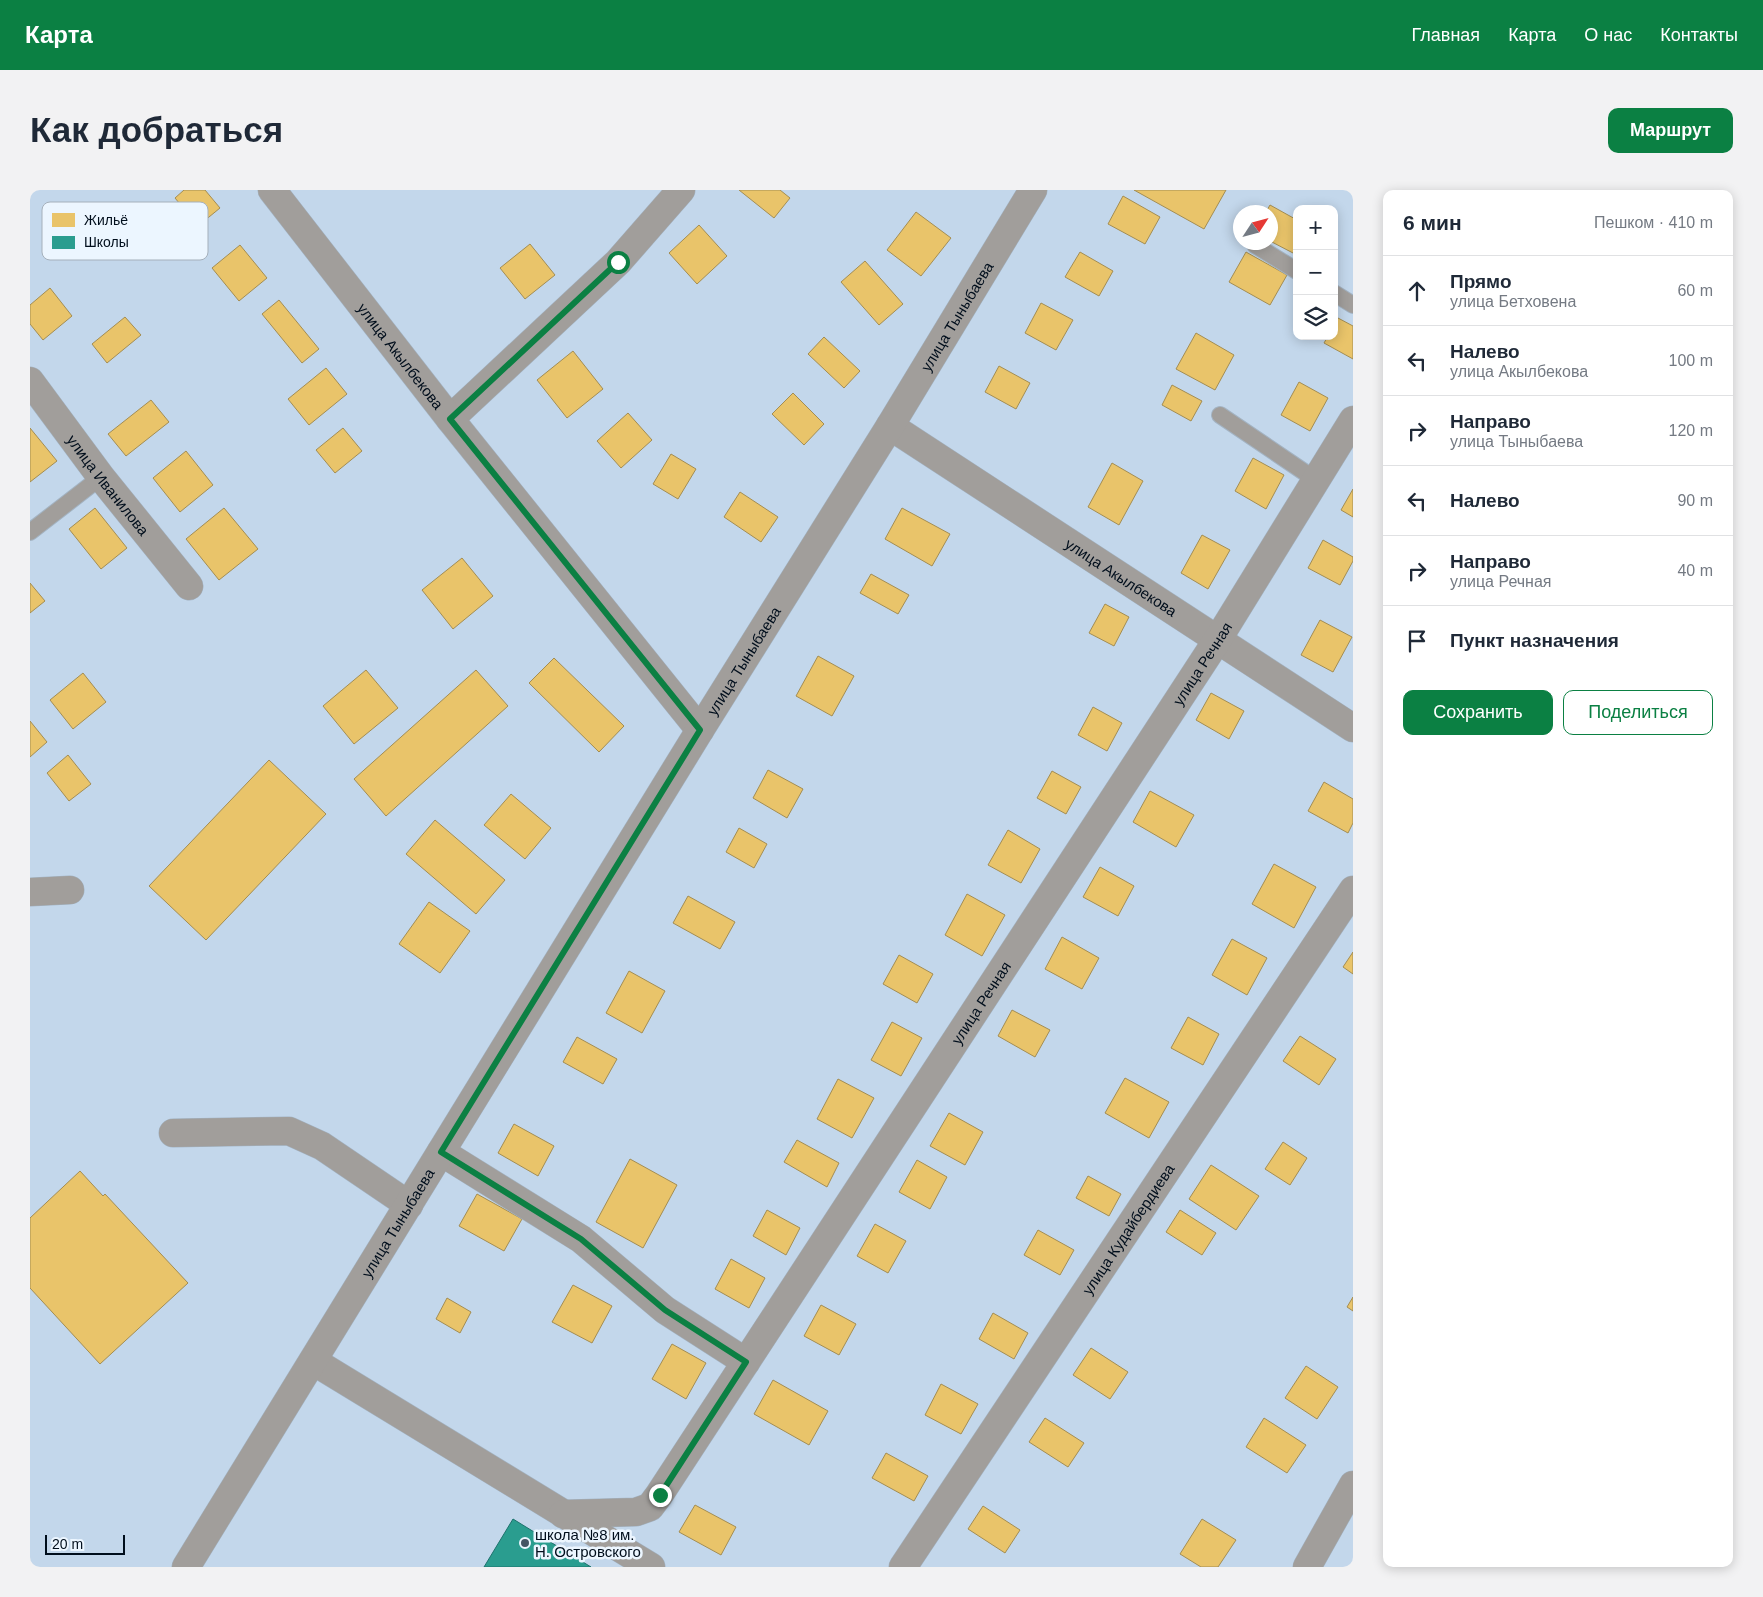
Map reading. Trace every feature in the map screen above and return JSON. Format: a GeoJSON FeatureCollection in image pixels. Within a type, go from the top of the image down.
{"type":"FeatureCollection","features":[{"type":"Feature","properties":{"kind":"street","name":"улица Акылбекова"},"geometry":{"type":"LineString","coordinates":[[272,190],[450,419],[700,730]]}},
{"type":"Feature","properties":{"kind":"street"},"geometry":{"type":"LineString","coordinates":[[450,419],[618,262],[681,190]]}},
{"type":"Feature","properties":{"kind":"street","name":"улица Тыныбаева"},"geometry":{"type":"LineString","coordinates":[[186,1567],[700,730],[890,426],[1033,190]]}},
{"type":"Feature","properties":{"kind":"street","name":"улица Иванилова"},"geometry":{"type":"LineString","coordinates":[[30,381],[100,477],[189,586]]}},
{"type":"Feature","properties":{"kind":"street","name":"улица Речная"},"geometry":{"type":"LineString","coordinates":[[563,1514],[636,1512],[650,1507],[1218,638],[1353,420]]}},
{"type":"Feature","properties":{"kind":"street","name":"улица Акылбекова"},"geometry":{"type":"LineString","coordinates":[[890,426],[1218,638],[1353,728]]}},
{"type":"Feature","properties":{"kind":"street"},"geometry":{"type":"LineString","coordinates":[[30,892],[70,890]]}},
{"type":"Feature","properties":{"kind":"street","name":"улица Кудайбердиева"},"geometry":{"type":"LineString","coordinates":[[903,1567],[1353,890]]}},
{"type":"Feature","properties":{"kind":"street"},"geometry":{"type":"LineString","coordinates":[[173,1133],[289,1131],[322,1146],[409,1205]]}},
{"type":"Feature","properties":{"kind":"street"},"geometry":{"type":"LineString","coordinates":[[441,1152],[581,1239],[665,1310],[746,1362]]}},
{"type":"Feature","properties":{"kind":"street"},"geometry":{"type":"LineString","coordinates":[[313,1361],[651,1567]]}},
{"type":"Feature","properties":{"kind":"street"},"geometry":{"type":"LineString","coordinates":[[1307,1567],[1353,1485]]}},
{"type":"Feature","properties":{"kind":"lane"},"geometry":{"type":"LineString","coordinates":[[1263,250],[1293,269]]}},
{"type":"Feature","properties":{"kind":"lane"},"geometry":{"type":"LineString","coordinates":[[1336,295],[1353,305]]}},
{"type":"Feature","properties":{"kind":"lane"},"geometry":{"type":"LineString","coordinates":[[1220,415],[1316,480]]}},
{"type":"Feature","properties":{"kind":"lane"},"geometry":{"type":"LineString","coordinates":[[30,532],[100,477]]}},
{"type":"Feature","properties":{"kind":"building: Жильё"},"geometry":{"type":"Polygon","coordinates":[[[184,190],[205,190],[220,208],[208,218],[208,202],[178,202],[175,198],[184,190]]]}},
{"type":"Feature","properties":{"kind":"building: Жильё"},"geometry":{"type":"Polygon","coordinates":[[[739,190],[780,190],[790,198],[774,218],[739,190]]]}},
{"type":"Feature","properties":{"kind":"building: Жильё"},"geometry":{"type":"Polygon","coordinates":[[[1134,190],[1226,190],[1204,229],[1134,190]]]}},
{"type":"Feature","properties":{"kind":"building: Жильё"},"geometry":{"type":"Polygon","coordinates":[[[1123,196],[1160,217],[1145,244],[1108,224],[1123,196]]]}},
{"type":"Feature","properties":{"kind":"building: Жильё"},"geometry":{"type":"Polygon","coordinates":[[[1278,209],[1293,218],[1293,253],[1278,245],[1278,209]]]}},
{"type":"Feature","properties":{"kind":"building: Жильё"},"geometry":{"type":"Polygon","coordinates":[[[916,212],[951,238],[921,276],[887,250],[916,212]]]}},
{"type":"Feature","properties":{"kind":"building: Жильё"},"geometry":{"type":"Polygon","coordinates":[[[699,225],[727,256],[697,284],[669,253],[699,225]]]}},
{"type":"Feature","properties":{"kind":"building: Жильё"},"geometry":{"type":"Polygon","coordinates":[[[530,244],[555,275],[525,299],[500,268],[530,244]]]}},
{"type":"Feature","properties":{"kind":"building: Жильё"},"geometry":{"type":"Polygon","coordinates":[[[240,245],[267,278],[239,301],[212,268],[240,245]]]}},
{"type":"Feature","properties":{"kind":"building: Жильё"},"geometry":{"type":"Polygon","coordinates":[[[1080,252],[1113,271],[1099,296],[1065,277],[1080,252]]]}},
{"type":"Feature","properties":{"kind":"building: Жильё"},"geometry":{"type":"Polygon","coordinates":[[[1246,252],[1287,275],[1270,305],[1229,282],[1246,252]]]}},
{"type":"Feature","properties":{"kind":"building: Жильё"},"geometry":{"type":"Polygon","coordinates":[[[865,261],[903,304],[879,325],[841,282],[865,261]]]}},
{"type":"Feature","properties":{"kind":"building: Жильё"},"geometry":{"type":"Polygon","coordinates":[[[50,288],[72,316],[43,340],[30,324],[30,305],[50,288]]]}},
{"type":"Feature","properties":{"kind":"building: Жильё"},"geometry":{"type":"Polygon","coordinates":[[[279,300],[319,349],[302,363],[262,314],[279,300]]]}},
{"type":"Feature","properties":{"kind":"building: Жильё"},"geometry":{"type":"Polygon","coordinates":[[[1041,303],[1073,320],[1056,350],[1025,333],[1041,303]]]}},
{"type":"Feature","properties":{"kind":"building: Жильё"},"geometry":{"type":"Polygon","coordinates":[[[125,317],[141,335],[107,363],[92,344],[125,317]]]}},
{"type":"Feature","properties":{"kind":"building: Жильё"},"geometry":{"type":"Polygon","coordinates":[[[1338,318],[1353,326],[1353,359],[1324,343],[1326,340],[1338,340],[1338,318]]]}},
{"type":"Feature","properties":{"kind":"building: Жильё"},"geometry":{"type":"Polygon","coordinates":[[[1196,333],[1234,355],[1215,390],[1176,369],[1196,333]]]}},
{"type":"Feature","properties":{"kind":"building: Жильё"},"geometry":{"type":"Polygon","coordinates":[[[824,337],[860,371],[844,388],[808,354],[824,337]]]}},
{"type":"Feature","properties":{"kind":"building: Жильё"},"geometry":{"type":"Polygon","coordinates":[[[573,351],[603,389],[567,418],[537,380],[573,351]]]}},
{"type":"Feature","properties":{"kind":"building: Жильё"},"geometry":{"type":"Polygon","coordinates":[[[999,366],[1030,383],[1016,409],[985,392],[999,366]]]}},
{"type":"Feature","properties":{"kind":"building: Жильё"},"geometry":{"type":"Polygon","coordinates":[[[326,368],[347,394],[309,425],[288,399],[326,368]]]}},
{"type":"Feature","properties":{"kind":"building: Жильё"},"geometry":{"type":"Polygon","coordinates":[[[1299,382],[1328,398],[1310,431],[1281,415],[1299,382]]]}},
{"type":"Feature","properties":{"kind":"building: Жильё"},"geometry":{"type":"Polygon","coordinates":[[[1172,385],[1202,401],[1191,421],[1162,405],[1172,385]]]}},
{"type":"Feature","properties":{"kind":"building: Жильё"},"geometry":{"type":"Polygon","coordinates":[[[793,393],[824,424],[804,445],[772,414],[793,393]]]}},
{"type":"Feature","properties":{"kind":"building: Жильё"},"geometry":{"type":"Polygon","coordinates":[[[151,400],[169,422],[126,456],[108,434],[151,400]]]}},
{"type":"Feature","properties":{"kind":"building: Жильё"},"geometry":{"type":"Polygon","coordinates":[[[628,413],[652,440],[621,468],[597,441],[628,413]]]}},
{"type":"Feature","properties":{"kind":"building: Жильё"},"geometry":{"type":"Polygon","coordinates":[[[30,428],[57,461],[30,482],[30,428]]]}},
{"type":"Feature","properties":{"kind":"building: Жильё"},"geometry":{"type":"Polygon","coordinates":[[[343,428],[362,451],[335,473],[316,450],[343,428]]]}},
{"type":"Feature","properties":{"kind":"building: Жильё"},"geometry":{"type":"Polygon","coordinates":[[[186,451],[213,485],[180,512],[153,478],[186,451]]]}},
{"type":"Feature","properties":{"kind":"building: Жильё"},"geometry":{"type":"Polygon","coordinates":[[[671,454],[696,469],[678,499],[653,484],[671,454]]]}},
{"type":"Feature","properties":{"kind":"building: Жильё"},"geometry":{"type":"Polygon","coordinates":[[[1253,458],[1284,475],[1266,509],[1235,491],[1253,458]]]}},
{"type":"Feature","properties":{"kind":"building: Жильё"},"geometry":{"type":"Polygon","coordinates":[[[1112,463],[1143,481],[1119,525],[1088,507],[1112,463]]]}},
{"type":"Feature","properties":{"kind":"building: Жильё"},"geometry":{"type":"Polygon","coordinates":[[[1353,489],[1353,517],[1341,510],[1353,489]]]}},
{"type":"Feature","properties":{"kind":"building: Жильё"},"geometry":{"type":"Polygon","coordinates":[[[740,492],[778,517],[761,542],[724,517],[740,492]]]}},
{"type":"Feature","properties":{"kind":"building: Жильё"},"geometry":{"type":"Polygon","coordinates":[[[95,508],[127,548],[101,569],[69,529],[95,508]]]}},
{"type":"Feature","properties":{"kind":"building: Жильё"},"geometry":{"type":"Polygon","coordinates":[[[224,508],[258,549],[219,580],[186,539],[224,508]]]}},
{"type":"Feature","properties":{"kind":"building: Жильё"},"geometry":{"type":"Polygon","coordinates":[[[902,508],[950,534],[932,566],[885,539],[902,508]]]}},
{"type":"Feature","properties":{"kind":"building: Жильё"},"geometry":{"type":"Polygon","coordinates":[[[1202,535],[1230,550],[1208,589],[1181,573],[1202,535]]]}},
{"type":"Feature","properties":{"kind":"building: Жильё"},"geometry":{"type":"Polygon","coordinates":[[[1323,540],[1353,557],[1353,561],[1340,585],[1308,568],[1323,540]]]}},
{"type":"Feature","properties":{"kind":"building: Жильё"},"geometry":{"type":"Polygon","coordinates":[[[462,558],[493,596],[453,629],[422,590],[462,558]]]}},
{"type":"Feature","properties":{"kind":"building: Жильё"},"geometry":{"type":"Polygon","coordinates":[[[871,574],[909,595],[898,614],[860,593],[871,574]]]}},
{"type":"Feature","properties":{"kind":"building: Жильё"},"geometry":{"type":"Polygon","coordinates":[[[30,583],[45,601],[30,613],[30,583]]]}},
{"type":"Feature","properties":{"kind":"building: Жильё"},"geometry":{"type":"Polygon","coordinates":[[[1105,604],[1129,617],[1114,646],[1089,633],[1105,604]]]}},
{"type":"Feature","properties":{"kind":"building: Жильё"},"geometry":{"type":"Polygon","coordinates":[[[1320,620],[1352,637],[1333,672],[1301,655],[1320,620]]]}},
{"type":"Feature","properties":{"kind":"building: Жильё"},"geometry":{"type":"Polygon","coordinates":[[[818,656],[854,676],[832,716],[796,696],[818,656]]]}},
{"type":"Feature","properties":{"kind":"building: Жильё"},"geometry":{"type":"Polygon","coordinates":[[[554,658],[624,726],[599,752],[529,683],[554,658]]]}},
{"type":"Feature","properties":{"kind":"building: Жильё"},"geometry":{"type":"Polygon","coordinates":[[[366,670],[398,708],[354,744],[323,706],[366,670]]]}},
{"type":"Feature","properties":{"kind":"building: Жильё"},"geometry":{"type":"Polygon","coordinates":[[[476,670],[508,706],[386,816],[354,779],[476,670]]]}},
{"type":"Feature","properties":{"kind":"building: Жильё"},"geometry":{"type":"Polygon","coordinates":[[[83,673],[106,702],[73,729],[50,700],[83,673]]]}},
{"type":"Feature","properties":{"kind":"building: Жильё"},"geometry":{"type":"Polygon","coordinates":[[[1211,693],[1244,711],[1229,739],[1196,720],[1211,693]]]}},
{"type":"Feature","properties":{"kind":"building: Жильё"},"geometry":{"type":"Polygon","coordinates":[[[1093,707],[1122,723],[1107,751],[1078,735],[1093,707]]]}},
{"type":"Feature","properties":{"kind":"building: Жильё"},"geometry":{"type":"Polygon","coordinates":[[[30,721],[47,742],[30,757],[30,721]]]}},
{"type":"Feature","properties":{"kind":"building: Жильё"},"geometry":{"type":"Polygon","coordinates":[[[68,755],[91,784],[69,801],[47,773],[68,755]]]}},
{"type":"Feature","properties":{"kind":"building: Жильё"},"geometry":{"type":"Polygon","coordinates":[[[269,760],[326,814],[206,940],[149,886],[269,760]]]}},
{"type":"Feature","properties":{"kind":"building: Жильё"},"geometry":{"type":"Polygon","coordinates":[[[768,770],[803,789],[787,818],[753,798],[768,770]]]}},
{"type":"Feature","properties":{"kind":"building: Жильё"},"geometry":{"type":"Polygon","coordinates":[[[1052,771],[1081,787],[1066,814],[1037,798],[1052,771]]]}},
{"type":"Feature","properties":{"kind":"building: Жильё"},"geometry":{"type":"Polygon","coordinates":[[[1324,782],[1353,799],[1353,823],[1348,833],[1308,811],[1324,782]]]}},
{"type":"Feature","properties":{"kind":"building: Жильё"},"geometry":{"type":"Polygon","coordinates":[[[1150,791],[1194,815],[1176,847],[1133,822],[1150,791]]]}},
{"type":"Feature","properties":{"kind":"building: Жильё"},"geometry":{"type":"Polygon","coordinates":[[[511,794],[551,828],[525,859],[484,825],[511,794]]]}},
{"type":"Feature","properties":{"kind":"building: Жильё"},"geometry":{"type":"Polygon","coordinates":[[[435,820],[505,880],[476,914],[406,854],[435,820]]]}},
{"type":"Feature","properties":{"kind":"building: Жильё"},"geometry":{"type":"Polygon","coordinates":[[[739,828],[767,844],[754,868],[726,852],[739,828]]]}},
{"type":"Feature","properties":{"kind":"building: Жильё"},"geometry":{"type":"Polygon","coordinates":[[[1008,830],[1040,849],[1021,883],[988,865],[1008,830]]]}},
{"type":"Feature","properties":{"kind":"building: Жильё"},"geometry":{"type":"Polygon","coordinates":[[[1274,864],[1316,887],[1294,928],[1252,904],[1274,864]]]}},
{"type":"Feature","properties":{"kind":"building: Жильё"},"geometry":{"type":"Polygon","coordinates":[[[1100,867],[1134,886],[1118,916],[1083,897],[1100,867]]]}},
{"type":"Feature","properties":{"kind":"building: Жильё"},"geometry":{"type":"Polygon","coordinates":[[[967,894],[1005,915],[982,956],[945,935],[967,894]]]}},
{"type":"Feature","properties":{"kind":"building: Жильё"},"geometry":{"type":"Polygon","coordinates":[[[688,896],[735,922],[720,949],[673,923],[688,896]]]}},
{"type":"Feature","properties":{"kind":"building: Жильё"},"geometry":{"type":"Polygon","coordinates":[[[429,902],[470,931],[440,973],[399,944],[429,902]]]}},
{"type":"Feature","properties":{"kind":"building: Жильё"},"geometry":{"type":"Polygon","coordinates":[[[1062,937],[1099,958],[1082,989],[1045,969],[1062,937]]]}},
{"type":"Feature","properties":{"kind":"building: Жильё"},"geometry":{"type":"Polygon","coordinates":[[[1232,939],[1267,958],[1247,995],[1212,975],[1232,939]]]}},
{"type":"Feature","properties":{"kind":"building: Жильё"},"geometry":{"type":"Polygon","coordinates":[[[1353,952],[1353,974],[1343,967],[1353,952]]]}},
{"type":"Feature","properties":{"kind":"building: Жильё"},"geometry":{"type":"Polygon","coordinates":[[[899,955],[933,974],[917,1003],[883,984],[899,955]]]}},
{"type":"Feature","properties":{"kind":"building: Жильё"},"geometry":{"type":"Polygon","coordinates":[[[629,971],[665,991],[642,1033],[606,1013],[629,971]]]}},
{"type":"Feature","properties":{"kind":"building: Жильё"},"geometry":{"type":"Polygon","coordinates":[[[1012,1010],[1050,1030],[1035,1057],[998,1036],[1012,1010]]]}},
{"type":"Feature","properties":{"kind":"building: Жильё"},"geometry":{"type":"Polygon","coordinates":[[[1188,1017],[1219,1034],[1203,1065],[1171,1048],[1188,1017]]]}},
{"type":"Feature","properties":{"kind":"building: Жильё"},"geometry":{"type":"Polygon","coordinates":[[[892,1022],[922,1038],[901,1076],[871,1060],[892,1022]]]}},
{"type":"Feature","properties":{"kind":"building: Жильё"},"geometry":{"type":"Polygon","coordinates":[[[1300,1036],[1336,1059],[1319,1085],[1283,1061],[1300,1036]]]}},
{"type":"Feature","properties":{"kind":"building: Жильё"},"geometry":{"type":"Polygon","coordinates":[[[577,1037],[617,1059],[603,1084],[563,1062],[577,1037]]]}},
{"type":"Feature","properties":{"kind":"building: Жильё"},"geometry":{"type":"Polygon","coordinates":[[[1125,1078],[1169,1102],[1149,1138],[1105,1113],[1125,1078]]]}},
{"type":"Feature","properties":{"kind":"building: Жильё"},"geometry":{"type":"Polygon","coordinates":[[[838,1079],[874,1098],[852,1138],[817,1119],[838,1079]]]}},
{"type":"Feature","properties":{"kind":"building: Жильё"},"geometry":{"type":"Polygon","coordinates":[[[949,1113],[983,1132],[965,1165],[930,1146],[949,1113]]]}},
{"type":"Feature","properties":{"kind":"building: Жильё"},"geometry":{"type":"Polygon","coordinates":[[[514,1124],[554,1146],[538,1176],[498,1153],[514,1124]]]}},
{"type":"Feature","properties":{"kind":"building: Жильё"},"geometry":{"type":"Polygon","coordinates":[[[797,1140],[839,1163],[827,1187],[784,1162],[797,1140]]]}},
{"type":"Feature","properties":{"kind":"building: Жильё"},"geometry":{"type":"Polygon","coordinates":[[[1283,1142],[1307,1158],[1290,1185],[1265,1169],[1283,1142]]]}},
{"type":"Feature","properties":{"kind":"building: Жильё"},"geometry":{"type":"Polygon","coordinates":[[[630,1159],[677,1185],[643,1248],[596,1222],[630,1159]]]}},
{"type":"Feature","properties":{"kind":"building: Жильё"},"geometry":{"type":"Polygon","coordinates":[[[917,1160],[947,1177],[930,1209],[899,1192],[917,1160]]]}},
{"type":"Feature","properties":{"kind":"building: Жильё"},"geometry":{"type":"Polygon","coordinates":[[[1211,1165],[1259,1196],[1236,1230],[1189,1199],[1211,1165]]]}},
{"type":"Feature","properties":{"kind":"building: Жильё"},"geometry":{"type":"Polygon","coordinates":[[[80,1171],[103,1196],[105,1194],[188,1283],[100,1364],[30,1288],[30,1218],[80,1171]]]}},
{"type":"Feature","properties":{"kind":"building: Жильё"},"geometry":{"type":"Polygon","coordinates":[[[1088,1176],[1121,1194],[1109,1216],[1076,1198],[1088,1176]]]}},
{"type":"Feature","properties":{"kind":"building: Жильё"},"geometry":{"type":"Polygon","coordinates":[[[477,1194],[522,1219],[504,1251],[459,1226],[477,1194]]]}},
{"type":"Feature","properties":{"kind":"building: Жильё"},"geometry":{"type":"Polygon","coordinates":[[[767,1210],[800,1228],[786,1255],[753,1236],[767,1210]]]}},
{"type":"Feature","properties":{"kind":"building: Жильё"},"geometry":{"type":"Polygon","coordinates":[[[1180,1210],[1216,1233],[1202,1255],[1166,1232],[1180,1210]]]}},
{"type":"Feature","properties":{"kind":"building: Жильё"},"geometry":{"type":"Polygon","coordinates":[[[875,1224],[906,1241],[888,1273],[857,1256],[875,1224]]]}},
{"type":"Feature","properties":{"kind":"building: Жильё"},"geometry":{"type":"Polygon","coordinates":[[[1038,1230],[1074,1250],[1060,1275],[1024,1255],[1038,1230]]]}},
{"type":"Feature","properties":{"kind":"building: Жильё"},"geometry":{"type":"Polygon","coordinates":[[[731,1259],[765,1278],[749,1308],[715,1289],[731,1259]]]}},
{"type":"Feature","properties":{"kind":"building: Жильё"},"geometry":{"type":"Polygon","coordinates":[[[573,1285],[612,1306],[592,1343],[552,1322],[573,1285]]]}},
{"type":"Feature","properties":{"kind":"building: Жильё"},"geometry":{"type":"Polygon","coordinates":[[[1353,1297],[1353,1311],[1347,1307],[1353,1297]]]}},
{"type":"Feature","properties":{"kind":"building: Жильё"},"geometry":{"type":"Polygon","coordinates":[[[447,1298],[471,1312],[460,1333],[436,1319],[447,1298]]]}},
{"type":"Feature","properties":{"kind":"building: Жильё"},"geometry":{"type":"Polygon","coordinates":[[[821,1305],[856,1324],[839,1355],[804,1336],[821,1305]]]}},
{"type":"Feature","properties":{"kind":"building: Жильё"},"geometry":{"type":"Polygon","coordinates":[[[993,1313],[1028,1333],[1014,1359],[979,1339],[993,1313]]]}},
{"type":"Feature","properties":{"kind":"building: Жильё"},"geometry":{"type":"Polygon","coordinates":[[[672,1344],[706,1363],[686,1399],[652,1379],[672,1344]]]}},
{"type":"Feature","properties":{"kind":"building: Жильё"},"geometry":{"type":"Polygon","coordinates":[[[1091,1348],[1128,1372],[1110,1399],[1073,1375],[1091,1348]]]}},
{"type":"Feature","properties":{"kind":"building: Жильё"},"geometry":{"type":"Polygon","coordinates":[[[1306,1366],[1338,1387],[1317,1419],[1285,1398],[1306,1366]]]}},
{"type":"Feature","properties":{"kind":"building: Жильё"},"geometry":{"type":"Polygon","coordinates":[[[773,1380],[828,1411],[809,1445],[754,1414],[773,1380]]]}},
{"type":"Feature","properties":{"kind":"building: Жильё"},"geometry":{"type":"Polygon","coordinates":[[[941,1384],[978,1404],[961,1434],[925,1415],[941,1384]]]}},
{"type":"Feature","properties":{"kind":"building: Жильё"},"geometry":{"type":"Polygon","coordinates":[[[1045,1418],[1084,1443],[1068,1467],[1029,1442],[1045,1418]]]}},
{"type":"Feature","properties":{"kind":"building: Жильё"},"geometry":{"type":"Polygon","coordinates":[[[1264,1418],[1306,1445],[1287,1473],[1246,1447],[1264,1418]]]}},
{"type":"Feature","properties":{"kind":"building: Жильё"},"geometry":{"type":"Polygon","coordinates":[[[886,1453],[928,1476],[914,1501],[872,1478],[886,1453]]]}},
{"type":"Feature","properties":{"kind":"building: Жильё"},"geometry":{"type":"Polygon","coordinates":[[[695,1505],[736,1527],[721,1555],[679,1532],[695,1505]]]}},
{"type":"Feature","properties":{"kind":"building: Жильё"},"geometry":{"type":"Polygon","coordinates":[[[983,1506],[1020,1530],[1005,1553],[968,1529],[983,1506]]]}},
{"type":"Feature","properties":{"kind":"building: Жильё"},"geometry":{"type":"Polygon","coordinates":[[[1202,1519],[1236,1540],[1218,1567],[1201,1567],[1180,1554],[1202,1519]]]}},
{"type":"Feature","properties":{"kind":"building: Школы","name":"школа №8 им. Н. Островского"},"geometry":{"type":"Polygon","coordinates":[[[513,1519],[591,1567],[484,1567],[513,1519]]]}},
{"type":"Feature","properties":{"kind":"place","name":"школа №8 им. Н. Островского"},"geometry":{"type":"Point","coordinates":[525,1543]}},
{"type":"Feature","properties":{"kind":"route"},"geometry":{"type":"LineString","coordinates":[[618,262],[450,419],[700,730],[441,1152],[581,1239],[665,1310],[746,1362],[660,1495]]}}]}
